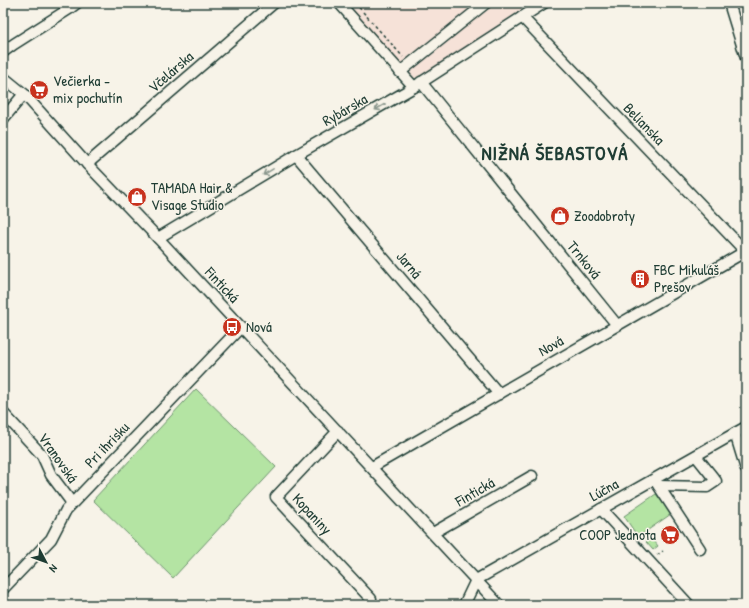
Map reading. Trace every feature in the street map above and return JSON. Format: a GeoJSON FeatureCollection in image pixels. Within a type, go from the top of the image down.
{"type":"FeatureCollection","features":[{"type":"Feature","properties":{"kind":"street"},"geometry":{"type":"LineString","coordinates":[[5,55],[14,44],[70,10],[77,3]]}},
{"type":"Feature","properties":{"kind":"street","name":"Včelárska"},"geometry":{"type":"LineString","coordinates":[[87,164],[274,3]]}},
{"type":"Feature","properties":{"kind":"street"},"geometry":{"type":"LineString","coordinates":[[339,3],[400,72],[417,85]]}},
{"type":"Feature","properties":{"kind":"street"},"geometry":{"type":"LineString","coordinates":[[400,72],[486,3]]}},
{"type":"Feature","properties":{"kind":"street","name":"Rybárska"},"geometry":{"type":"LineString","coordinates":[[158,238],[296,155],[417,85],[544,3]]}},
{"type":"Feature","properties":{"kind":"street"},"geometry":{"type":"LineString","coordinates":[[729,3],[746,58]]}},
{"type":"Feature","properties":{"kind":"street","name":"Belianska"},"geometry":{"type":"LineString","coordinates":[[522,17],[746,251]]}},
{"type":"Feature","properties":{"kind":"street","name":"Fintická"},"geometry":{"type":"LineString","coordinates":[[5,74],[87,164],[338,430],[499,605]]}},
{"type":"Feature","properties":{"kind":"street","name":"Trnková"},"geometry":{"type":"LineString","coordinates":[[417,85],[617,325]]}},
{"type":"Feature","properties":{"kind":"street"},"geometry":{"type":"LineString","coordinates":[[3,119],[24,94]]}},
{"type":"Feature","properties":{"kind":"street","name":"Jarná"},"geometry":{"type":"LineString","coordinates":[[296,155],[499,394]]}},
{"type":"Feature","properties":{"kind":"street","name":"Nová"},"geometry":{"type":"LineString","coordinates":[[372,467],[746,251]]}},
{"type":"Feature","properties":{"kind":"street","name":"Pri ihrisku"},"geometry":{"type":"LineString","coordinates":[[3,589],[51,539],[66,510],[72,503],[241,327]]}},
{"type":"Feature","properties":{"kind":"street","name":"Vranovská"},"geometry":{"type":"LineString","coordinates":[[3,413],[42,455],[50,475],[72,503]]}},
{"type":"Feature","properties":{"kind":"street","name":"Lúčna"},"geometry":{"type":"LineString","coordinates":[[476,580],[602,509],[656,483],[696,456],[746,427]]}},
{"type":"Feature","properties":{"kind":"street","name":"Kopaniny"},"geometry":{"type":"LineString","coordinates":[[338,430],[276,498],[371,599]]}},
{"type":"Feature","properties":{"kind":"street"},"geometry":{"type":"LineString","coordinates":[[735,433],[746,469]]}},
{"type":"Feature","properties":{"kind":"street"},"geometry":{"type":"LineString","coordinates":[[656,483],[707,487],[716,481],[696,456]]}},
{"type":"Feature","properties":{"kind":"street","name":"Fintická"},"geometry":{"type":"LineString","coordinates":[[433,534],[532,476]]}},
{"type":"Feature","properties":{"kind":"street"},"geometry":{"type":"LineString","coordinates":[[656,483],[700,549]]}},
{"type":"Feature","properties":{"kind":"street"},"geometry":{"type":"LineString","coordinates":[[602,509],[689,605]]}},
{"type":"Feature","properties":{"kind":"street"},"geometry":{"type":"LineString","coordinates":[[464,605],[476,580]]}},
{"type":"Feature","properties":{"kind":"path"},"geometry":{"type":"LineString","coordinates":[[355,3],[410,64]]}},
{"type":"Feature","properties":{"kind":"path"},"geometry":{"type":"LineString","coordinates":[[5,55],[5,74]]}},
{"type":"Feature","properties":{"kind":"shaded area"},"geometry":{"type":"Polygon","coordinates":[[[340,3],[549,3],[418,87],[340,3]]]}},
{"type":"Feature","properties":{"kind":"green space"},"geometry":{"type":"Polygon","coordinates":[[[196,389],[276,467],[173,578],[93,500],[196,389]]]}},
{"type":"Feature","properties":{"kind":"green space"},"geometry":{"type":"Polygon","coordinates":[[[656,494],[671,514],[638,537],[624,516],[656,494]]]}},
{"type":"Feature","properties":{"kind":"green space"},"geometry":{"type":"Polygon","coordinates":[[[651,537],[658,546],[653,550],[646,542],[651,537]]]}},
{"type":"Feature","properties":{"kind":"place","name":"Večierka - mix pochutín"},"geometry":{"type":"Point","coordinates":[39,90]}},
{"type":"Feature","properties":{"kind":"place","name":"TAMADA Hair & Visage Studio"},"geometry":{"type":"Point","coordinates":[137,197]}},
{"type":"Feature","properties":{"kind":"place","name":"Zoodobroty"},"geometry":{"type":"Point","coordinates":[560,216]}},
{"type":"Feature","properties":{"kind":"place","name":"FBC Mikuláš Prešov"},"geometry":{"type":"Point","coordinates":[640,279]}},
{"type":"Feature","properties":{"kind":"place","name":"Nová"},"geometry":{"type":"Point","coordinates":[232,327]}},
{"type":"Feature","properties":{"kind":"place","name":"COOP Jednota"},"geometry":{"type":"Point","coordinates":[670,535]}},
{"type":"Feature","properties":{"kind":"district","name":"NIŽNÁ ŠEBASTOVÁ"},"geometry":{"type":"Point","coordinates":[555,153]}}]}
